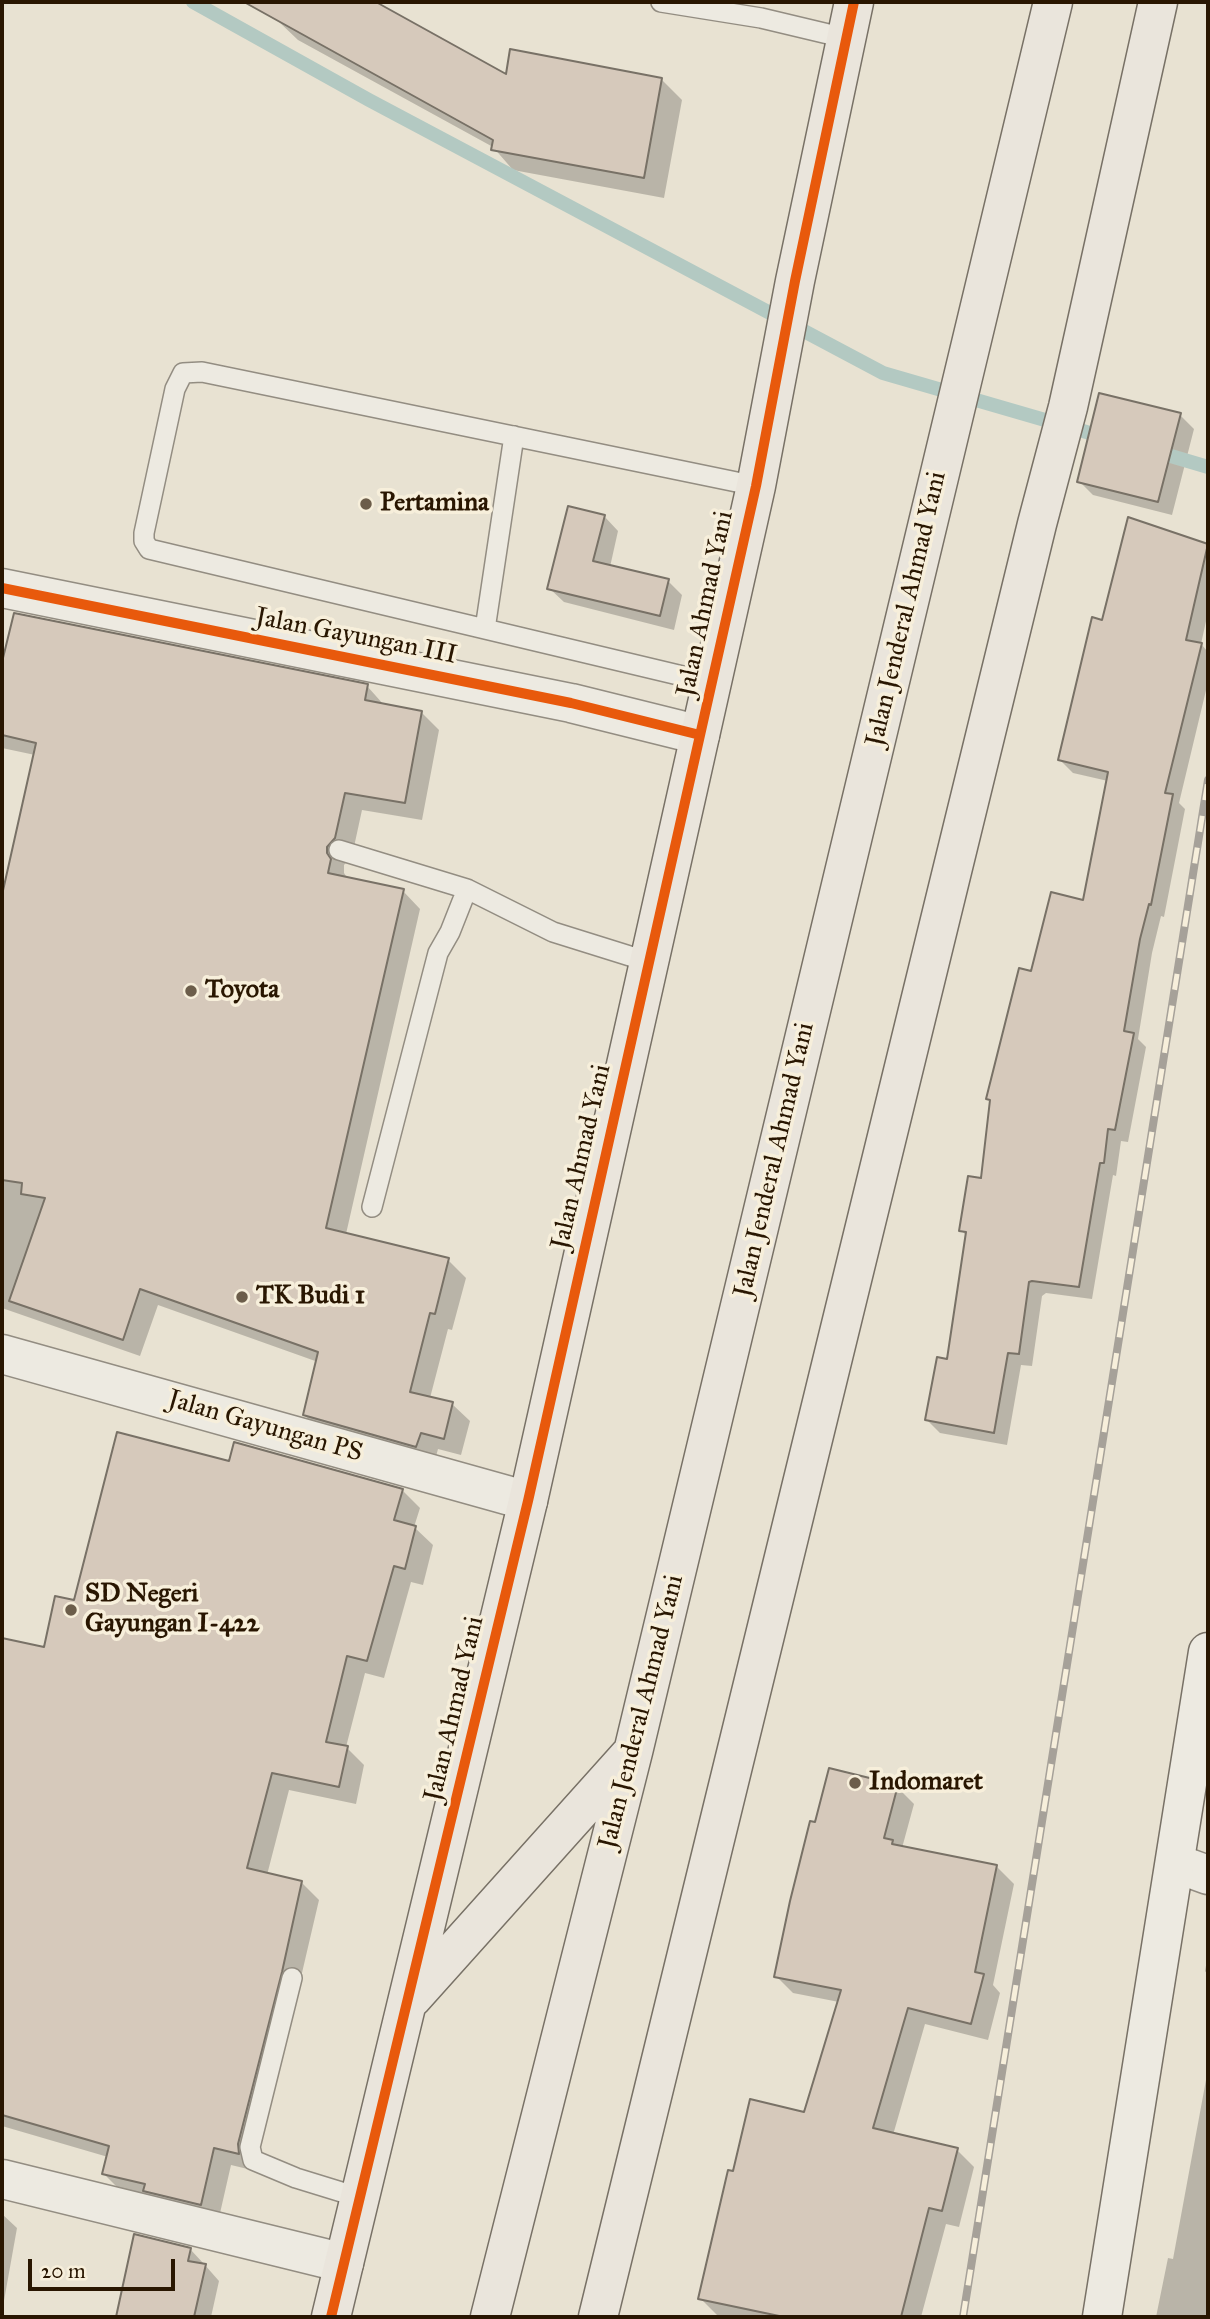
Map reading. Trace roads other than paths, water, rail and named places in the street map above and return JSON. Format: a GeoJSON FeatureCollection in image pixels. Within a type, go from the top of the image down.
{"type":"FeatureCollection","features":[{"type":"Feature","properties":{"kind":"highway","name":"Jalan Jenderal Ahmad Yani"},"geometry":{"type":"LineString","coordinates":[[490,2317],[633,1752],[1053,2]]}},
{"type":"Feature","properties":{"kind":"highway"},"geometry":{"type":"LineString","coordinates":[[598,2317],[1037,524],[1068,407],[1158,2]]}},
{"type":"Feature","properties":{"kind":"highway","name":"Jalan Ahmad Yani"},"geometry":{"type":"LineString","coordinates":[[331,2317],[528,1501],[701,735],[756,486],[849,20]]}},
{"type":"Feature","properties":{"kind":"highway"},"geometry":{"type":"LineString","coordinates":[[408,2002],[633,1752]]}},
{"type":"Feature","properties":{"kind":"street","name":"Jalan Gayungan III"},"geometry":{"type":"LineString","coordinates":[[2,588],[572,703],[701,735]]}},
{"type":"Feature","properties":{"kind":"street","name":"Jalan Gayungan PS"},"geometry":{"type":"LineString","coordinates":[[2,1354],[528,1501]]}},
{"type":"Feature","properties":{"kind":"street"},"geometry":{"type":"LineString","coordinates":[[1102,2317],[1192,1869],[1208,1653]]}},
{"type":"Feature","properties":{"kind":"street"},"geometry":{"type":"LineString","coordinates":[[2,2179],[344,2263]]}},
{"type":"Feature","properties":{"kind":"lane"},"geometry":{"type":"LineString","coordinates":[[668,3],[761,18],[849,20]]}},
{"type":"Feature","properties":{"kind":"lane"},"geometry":{"type":"LineString","coordinates":[[712,683],[149,549],[144,541],[144,533],[175,389],[183,373],[202,372],[756,486]]}},
{"type":"Feature","properties":{"kind":"lane"},"geometry":{"type":"LineString","coordinates":[[485,629],[514,436]]}},
{"type":"Feature","properties":{"kind":"lane"},"geometry":{"type":"LineString","coordinates":[[339,850],[467,890],[553,932],[649,962]]}},
{"type":"Feature","properties":{"kind":"lane"},"geometry":{"type":"LineString","coordinates":[[372,1207],[438,953],[450,932],[467,890]]}},
{"type":"Feature","properties":{"kind":"lane"},"geometry":{"type":"LineString","coordinates":[[292,1978],[250,2147],[253,2160],[296,2178],[361,2198]]}},
{"type":"Feature","properties":{"kind":"waterway"},"geometry":{"type":"LineString","coordinates":[[193,2],[369,100],[883,373],[1107,438]]}},
{"type":"Feature","properties":{"kind":"waterway"},"geometry":{"type":"LineString","coordinates":[[1154,451],[1208,467]]}},
{"type":"Feature","properties":{"kind":"railway"},"geometry":{"type":"LineString","coordinates":[[963,2317],[1208,780]]}},
{"type":"Feature","properties":{"kind":"place","name":"Pertamina"},"geometry":{"type":"Point","coordinates":[366,504]}},
{"type":"Feature","properties":{"kind":"place","name":"Toyota"},"geometry":{"type":"Point","coordinates":[191,991]}},
{"type":"Feature","properties":{"kind":"place","name":"TK Budi 1"},"geometry":{"type":"Point","coordinates":[242,1297]}},
{"type":"Feature","properties":{"kind":"place","name":"SD Negeri Gayungan I-422"},"geometry":{"type":"Point","coordinates":[71,1610]}},
{"type":"Feature","properties":{"kind":"place","name":"Indomaret"},"geometry":{"type":"Point","coordinates":[855,1783]}}]}
